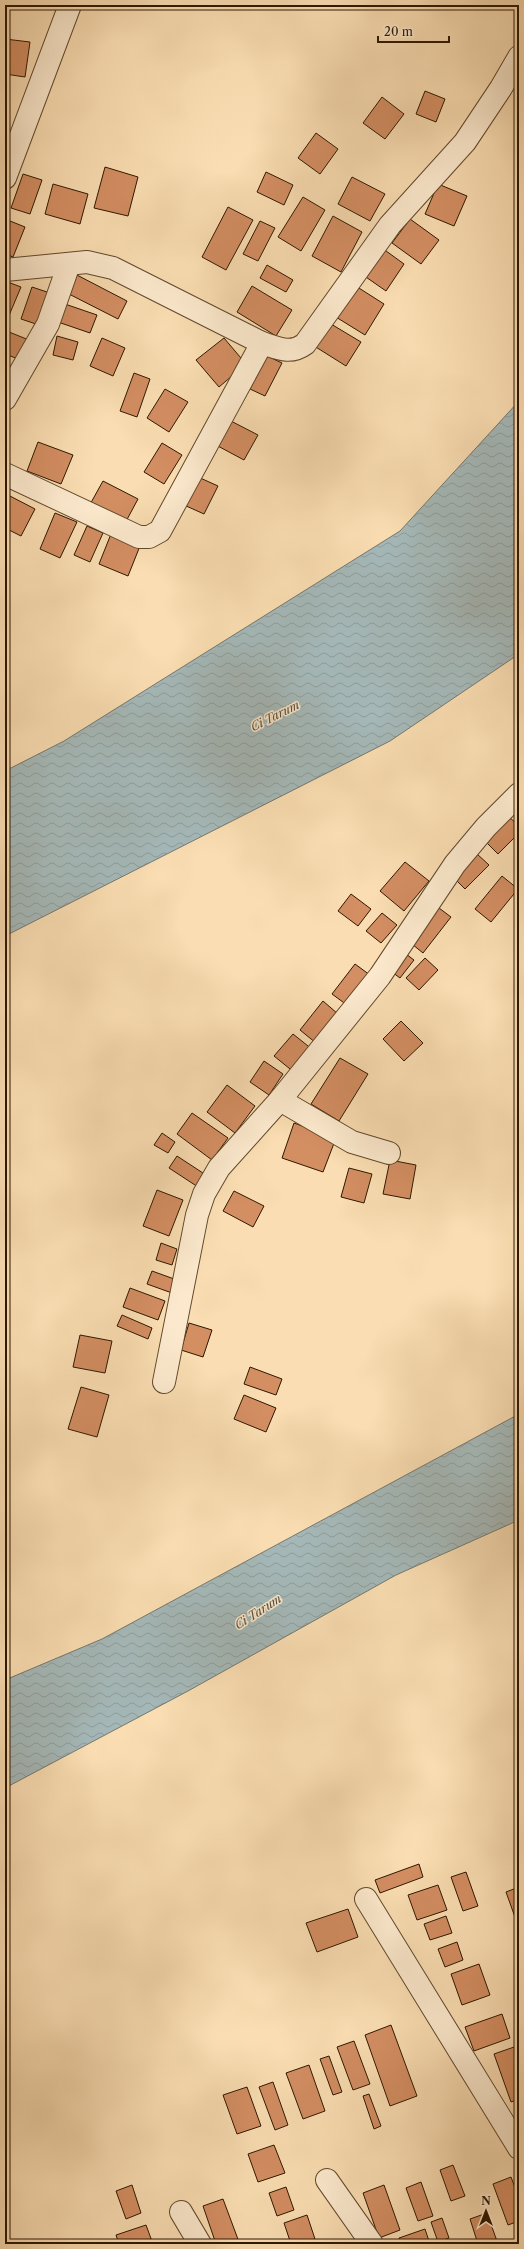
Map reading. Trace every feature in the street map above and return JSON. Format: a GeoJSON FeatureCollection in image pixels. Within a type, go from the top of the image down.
{"type":"FeatureCollection","features":[{"type":"Feature","properties":{"kind":"street"},"geometry":{"type":"LineString","coordinates":[[5,178],[70,5]]}},
{"type":"Feature","properties":{"kind":"street"},"geometry":{"type":"LineString","coordinates":[[5,270],[87,262],[113,268],[262,343],[284,350],[297,350],[305,344],[390,225],[465,142],[501,88],[519,57]]}},
{"type":"Feature","properties":{"kind":"street"},"geometry":{"type":"LineString","coordinates":[[5,399],[48,324],[69,264]]}},
{"type":"Feature","properties":{"kind":"street"},"geometry":{"type":"LineString","coordinates":[[5,474],[139,536],[149,536],[160,531],[262,343]]}},
{"type":"Feature","properties":{"kind":"street"},"geometry":{"type":"LineString","coordinates":[[164,1382],[187,1256],[197,1215],[204,1194],[219,1168],[280,1100],[380,976],[455,864],[486,827],[517,800]]}},
{"type":"Feature","properties":{"kind":"street"},"geometry":{"type":"LineString","coordinates":[[280,1100],[352,1142],[389,1153]]}},
{"type":"Feature","properties":{"kind":"street"},"geometry":{"type":"LineString","coordinates":[[366,1899],[519,2148]]}},
{"type":"Feature","properties":{"kind":"street"},"geometry":{"type":"LineString","coordinates":[[327,2180],[372,2244]]}},
{"type":"Feature","properties":{"kind":"street"},"geometry":{"type":"LineString","coordinates":[[181,2212],[200,2244]]}},
{"type":"Feature","properties":{"kind":"water","name":"Ci Tarum"},"geometry":{"type":"Polygon","coordinates":[[[519,401],[519,654],[390,741],[5,936],[5,771],[64,741],[400,531],[519,401]]]}},
{"type":"Feature","properties":{"kind":"water","name":"Ci Tarum"},"geometry":{"type":"Polygon","coordinates":[[[519,1414],[519,1520],[396,1575],[188,1691],[5,1788],[5,1680],[102,1639],[519,1414]]]}},
{"type":"Feature","properties":{"kind":"building"},"geometry":{"type":"Polygon","coordinates":[[[5,39],[30,42],[25,77],[5,74],[5,39]]]}},
{"type":"Feature","properties":{"kind":"building"},"geometry":{"type":"Polygon","coordinates":[[[425,91],[445,99],[436,122],[416,114],[425,91]]]}},
{"type":"Feature","properties":{"kind":"building"},"geometry":{"type":"Polygon","coordinates":[[[382,97],[404,114],[385,139],[363,123],[382,97]]]}},
{"type":"Feature","properties":{"kind":"building"},"geometry":{"type":"Polygon","coordinates":[[[316,133],[338,149],[320,174],[298,158],[316,133]]]}},
{"type":"Feature","properties":{"kind":"building"},"geometry":{"type":"Polygon","coordinates":[[[105,167],[138,177],[128,216],[94,208],[105,167]]]}},
{"type":"Feature","properties":{"kind":"building"},"geometry":{"type":"Polygon","coordinates":[[[266,172],[293,185],[284,205],[257,192],[266,172]]]}},
{"type":"Feature","properties":{"kind":"building"},"geometry":{"type":"Polygon","coordinates":[[[23,174],[42,180],[30,214],[11,208],[23,174]]]}},
{"type":"Feature","properties":{"kind":"building"},"geometry":{"type":"Polygon","coordinates":[[[352,177],[385,194],[370,221],[338,204],[352,177]]]}},
{"type":"Feature","properties":{"kind":"building"},"geometry":{"type":"Polygon","coordinates":[[[53,184],[88,194],[80,224],[45,214],[53,184]]]}},
{"type":"Feature","properties":{"kind":"building"},"geometry":{"type":"Polygon","coordinates":[[[438,184],[467,196],[454,226],[425,214],[438,184]]]}},
{"type":"Feature","properties":{"kind":"building"},"geometry":{"type":"Polygon","coordinates":[[[303,197],[325,210],[301,251],[278,237],[303,197]]]}},
{"type":"Feature","properties":{"kind":"building"},"geometry":{"type":"Polygon","coordinates":[[[228,207],[253,220],[226,270],[202,257],[228,207]]]}},
{"type":"Feature","properties":{"kind":"building"},"geometry":{"type":"Polygon","coordinates":[[[333,216],[362,232],[341,272],[312,256],[333,216]]]}},
{"type":"Feature","properties":{"kind":"building"},"geometry":{"type":"Polygon","coordinates":[[[5,219],[25,227],[13,257],[5,254],[5,219]]]}},
{"type":"Feature","properties":{"kind":"building"},"geometry":{"type":"Polygon","coordinates":[[[410,219],[439,240],[421,264],[392,243],[410,219]]]}},
{"type":"Feature","properties":{"kind":"building"},"geometry":{"type":"Polygon","coordinates":[[[260,221],[275,228],[258,261],[243,254],[260,221]]]}},
{"type":"Feature","properties":{"kind":"building"},"geometry":{"type":"Polygon","coordinates":[[[382,248],[404,264],[386,291],[363,275],[382,248]]]}},
{"type":"Feature","properties":{"kind":"building"},"geometry":{"type":"Polygon","coordinates":[[[267,265],[293,280],[286,292],[260,278],[267,265]]]}},
{"type":"Feature","properties":{"kind":"building"},"geometry":{"type":"Polygon","coordinates":[[[75,274],[127,301],[118,319],[65,292],[75,274]]]}},
{"type":"Feature","properties":{"kind":"building"},"geometry":{"type":"Polygon","coordinates":[[[5,281],[21,287],[5,325],[5,281]]]}},
{"type":"Feature","properties":{"kind":"building"},"geometry":{"type":"Polygon","coordinates":[[[351,283],[384,304],[365,335],[331,314],[351,283]]]}},
{"type":"Feature","properties":{"kind":"building"},"geometry":{"type":"Polygon","coordinates":[[[252,286],[292,310],[276,336],[237,312],[252,286]]]}},
{"type":"Feature","properties":{"kind":"building"},"geometry":{"type":"Polygon","coordinates":[[[32,287],[53,294],[42,326],[21,319],[32,287]]]}},
{"type":"Feature","properties":{"kind":"building"},"geometry":{"type":"Polygon","coordinates":[[[62,303],[97,315],[90,333],[55,321],[62,303]]]}},
{"type":"Feature","properties":{"kind":"building"},"geometry":{"type":"Polygon","coordinates":[[[326,321],[361,342],[346,366],[311,344],[326,321]]]}},
{"type":"Feature","properties":{"kind":"building"},"geometry":{"type":"Polygon","coordinates":[[[9,332],[29,340],[21,360],[5,354],[5,343],[9,332]]]}},
{"type":"Feature","properties":{"kind":"building"},"geometry":{"type":"Polygon","coordinates":[[[57,336],[78,342],[73,360],[53,355],[57,336]]]}},
{"type":"Feature","properties":{"kind":"building"},"geometry":{"type":"Polygon","coordinates":[[[102,338],[125,348],[113,376],[90,366],[102,338]]]}},
{"type":"Feature","properties":{"kind":"building"},"geometry":{"type":"Polygon","coordinates":[[[224,338],[246,364],[219,387],[196,360],[224,338]]]}},
{"type":"Feature","properties":{"kind":"building"},"geometry":{"type":"Polygon","coordinates":[[[267,356],[282,363],[265,396],[250,389],[267,356]]]}},
{"type":"Feature","properties":{"kind":"building"},"geometry":{"type":"Polygon","coordinates":[[[134,373],[150,379],[137,417],[120,411],[134,373]]]}},
{"type":"Feature","properties":{"kind":"building"},"geometry":{"type":"Polygon","coordinates":[[[165,389],[188,402],[169,432],[147,418],[165,389]]]}},
{"type":"Feature","properties":{"kind":"building"},"geometry":{"type":"Polygon","coordinates":[[[229,420],[258,435],[244,460],[216,445],[229,420]]]}},
{"type":"Feature","properties":{"kind":"building"},"geometry":{"type":"Polygon","coordinates":[[[38,442],[73,455],[61,484],[27,471],[38,442]]]}},
{"type":"Feature","properties":{"kind":"building"},"geometry":{"type":"Polygon","coordinates":[[[162,443],[182,455],[164,484],[144,472],[162,443]]]}},
{"type":"Feature","properties":{"kind":"building"},"geometry":{"type":"Polygon","coordinates":[[[198,477],[218,486],[204,514],[184,505],[198,477]]]}},
{"type":"Feature","properties":{"kind":"building"},"geometry":{"type":"Polygon","coordinates":[[[103,481],[138,499],[123,527],[88,508],[103,481]]]}},
{"type":"Feature","properties":{"kind":"building"},"geometry":{"type":"Polygon","coordinates":[[[8,495],[35,509],[21,536],[5,528],[5,502],[8,495]]]}},
{"type":"Feature","properties":{"kind":"building"},"geometry":{"type":"Polygon","coordinates":[[[55,513],[77,522],[60,558],[40,549],[55,513]]]}},
{"type":"Feature","properties":{"kind":"building"},"geometry":{"type":"Polygon","coordinates":[[[87,526],[103,533],[90,562],[74,555],[87,526]]]}},
{"type":"Feature","properties":{"kind":"building"},"geometry":{"type":"Polygon","coordinates":[[[111,534],[140,546],[128,576],[99,564],[111,534]]]}},
{"type":"Feature","properties":{"kind":"building"},"geometry":{"type":"Polygon","coordinates":[[[507,815],[519,826],[519,833],[498,854],[483,839],[507,815]]]}},
{"type":"Feature","properties":{"kind":"building"},"geometry":{"type":"Polygon","coordinates":[[[476,853],[489,865],[465,889],[452,876],[476,853]]]}},
{"type":"Feature","properties":{"kind":"building"},"geometry":{"type":"Polygon","coordinates":[[[405,862],[429,881],[404,911],[380,891],[405,862]]]}},
{"type":"Feature","properties":{"kind":"building"},"geometry":{"type":"Polygon","coordinates":[[[502,876],[518,889],[491,922],[475,909],[502,876]]]}},
{"type":"Feature","properties":{"kind":"building"},"geometry":{"type":"Polygon","coordinates":[[[351,894],[371,909],[358,926],[338,911],[351,894]]]}},
{"type":"Feature","properties":{"kind":"building"},"geometry":{"type":"Polygon","coordinates":[[[435,905],[451,917],[423,953],[407,940],[435,905]]]}},
{"type":"Feature","properties":{"kind":"building"},"geometry":{"type":"Polygon","coordinates":[[[382,913],[397,925],[381,943],[366,931],[382,913]]]}},
{"type":"Feature","properties":{"kind":"building"},"geometry":{"type":"Polygon","coordinates":[[[402,951],[414,960],[400,978],[388,969],[402,951]]]}},
{"type":"Feature","properties":{"kind":"building"},"geometry":{"type":"Polygon","coordinates":[[[425,958],[438,970],[419,990],[406,978],[425,958]]]}},
{"type":"Feature","properties":{"kind":"building"},"geometry":{"type":"Polygon","coordinates":[[[355,964],[374,978],[351,1008],[332,994],[355,964]]]}},
{"type":"Feature","properties":{"kind":"building"},"geometry":{"type":"Polygon","coordinates":[[[323,1001],[338,1014],[316,1043],[300,1030],[323,1001]]]}},
{"type":"Feature","properties":{"kind":"building"},"geometry":{"type":"Polygon","coordinates":[[[401,1021],[423,1043],[404,1061],[383,1039],[401,1021]]]}},
{"type":"Feature","properties":{"kind":"building"},"geometry":{"type":"Polygon","coordinates":[[[293,1034],[313,1050],[295,1073],[274,1056],[293,1034]]]}},
{"type":"Feature","properties":{"kind":"building"},"geometry":{"type":"Polygon","coordinates":[[[340,1058],[368,1074],[339,1121],[311,1104],[340,1058]]]}},
{"type":"Feature","properties":{"kind":"building"},"geometry":{"type":"Polygon","coordinates":[[[264,1061],[283,1074],[269,1095],[250,1082],[264,1061]]]}},
{"type":"Feature","properties":{"kind":"building"},"geometry":{"type":"Polygon","coordinates":[[[227,1085],[255,1106],[235,1133],[207,1112],[227,1085]]]}},
{"type":"Feature","properties":{"kind":"building"},"geometry":{"type":"Polygon","coordinates":[[[192,1113],[228,1138],[212,1160],[177,1134],[192,1113]]]}},
{"type":"Feature","properties":{"kind":"building"},"geometry":{"type":"Polygon","coordinates":[[[294,1123],[336,1138],[323,1172],[282,1158],[294,1123]]]}},
{"type":"Feature","properties":{"kind":"building"},"geometry":{"type":"Polygon","coordinates":[[[162,1133],[175,1142],[168,1153],[154,1145],[162,1133]]]}},
{"type":"Feature","properties":{"kind":"building"},"geometry":{"type":"Polygon","coordinates":[[[177,1156],[206,1175],[198,1187],[169,1168],[177,1156]]]}},
{"type":"Feature","properties":{"kind":"building"},"geometry":{"type":"Polygon","coordinates":[[[390,1160],[416,1165],[410,1199],[383,1194],[390,1160]]]}},
{"type":"Feature","properties":{"kind":"building"},"geometry":{"type":"Polygon","coordinates":[[[349,1168],[372,1174],[364,1203],[341,1197],[349,1168]]]}},
{"type":"Feature","properties":{"kind":"building"},"geometry":{"type":"Polygon","coordinates":[[[157,1190],[183,1200],[169,1236],[143,1226],[157,1190]]]}},
{"type":"Feature","properties":{"kind":"building"},"geometry":{"type":"Polygon","coordinates":[[[234,1191],[264,1206],[253,1227],[223,1211],[234,1191]]]}},
{"type":"Feature","properties":{"kind":"building"},"geometry":{"type":"Polygon","coordinates":[[[161,1243],[177,1249],[172,1265],[156,1260],[161,1243]]]}},
{"type":"Feature","properties":{"kind":"building"},"geometry":{"type":"Polygon","coordinates":[[[152,1271],[177,1280],[172,1293],[147,1284],[152,1271]]]}},
{"type":"Feature","properties":{"kind":"building"},"geometry":{"type":"Polygon","coordinates":[[[130,1288],[165,1301],[158,1320],[123,1307],[130,1288]]]}},
{"type":"Feature","properties":{"kind":"building"},"geometry":{"type":"Polygon","coordinates":[[[122,1315],[152,1328],[148,1339],[117,1326],[122,1315]]]}},
{"type":"Feature","properties":{"kind":"building"},"geometry":{"type":"Polygon","coordinates":[[[189,1323],[212,1330],[203,1357],[181,1350],[189,1323]]]}},
{"type":"Feature","properties":{"kind":"building"},"geometry":{"type":"Polygon","coordinates":[[[80,1335],[112,1341],[105,1373],[73,1367],[80,1335]]]}},
{"type":"Feature","properties":{"kind":"building"},"geometry":{"type":"Polygon","coordinates":[[[250,1367],[282,1379],[276,1395],[244,1384],[250,1367]]]}},
{"type":"Feature","properties":{"kind":"building"},"geometry":{"type":"Polygon","coordinates":[[[81,1387],[109,1395],[97,1437],[68,1429],[81,1387]]]}},
{"type":"Feature","properties":{"kind":"building"},"geometry":{"type":"Polygon","coordinates":[[[244,1395],[276,1408],[266,1432],[234,1419],[244,1395]]]}},
{"type":"Feature","properties":{"kind":"building"},"geometry":{"type":"Polygon","coordinates":[[[419,1864],[423,1877],[380,1893],[375,1880],[419,1864]]]}},
{"type":"Feature","properties":{"kind":"building"},"geometry":{"type":"Polygon","coordinates":[[[466,1872],[478,1906],[463,1911],[451,1877],[466,1872]]]}},
{"type":"Feature","properties":{"kind":"building"},"geometry":{"type":"Polygon","coordinates":[[[438,1885],[447,1910],[417,1920],[408,1895],[438,1885]]]}},
{"type":"Feature","properties":{"kind":"building"},"geometry":{"type":"Polygon","coordinates":[[[519,1887],[519,1919],[516,1920],[506,1892],[519,1887]]]}},
{"type":"Feature","properties":{"kind":"building"},"geometry":{"type":"Polygon","coordinates":[[[348,1909],[358,1937],[317,1952],[306,1923],[348,1909]]]}},
{"type":"Feature","properties":{"kind":"building"},"geometry":{"type":"Polygon","coordinates":[[[446,1916],[452,1933],[430,1940],[424,1924],[446,1916]]]}},
{"type":"Feature","properties":{"kind":"building"},"geometry":{"type":"Polygon","coordinates":[[[457,1942],[463,1960],[445,1967],[438,1949],[457,1942]]]}},
{"type":"Feature","properties":{"kind":"building"},"geometry":{"type":"Polygon","coordinates":[[[479,1964],[490,1995],[462,2005],[451,1974],[479,1964]]]}},
{"type":"Feature","properties":{"kind":"building"},"geometry":{"type":"Polygon","coordinates":[[[502,2014],[510,2038],[474,2051],[465,2027],[502,2014]]]}},
{"type":"Feature","properties":{"kind":"building"},"geometry":{"type":"Polygon","coordinates":[[[391,2025],[417,2096],[390,2106],[365,2035],[391,2025]]]}},
{"type":"Feature","properties":{"kind":"building"},"geometry":{"type":"Polygon","coordinates":[[[354,2041],[370,2084],[353,2090],[337,2047],[354,2041]]]}},
{"type":"Feature","properties":{"kind":"building"},"geometry":{"type":"Polygon","coordinates":[[[517,2046],[519,2052],[519,2099],[511,2102],[494,2054],[517,2046]]]}},
{"type":"Feature","properties":{"kind":"building"},"geometry":{"type":"Polygon","coordinates":[[[329,2056],[342,2092],[333,2095],[320,2059],[329,2056]]]}},
{"type":"Feature","properties":{"kind":"building"},"geometry":{"type":"Polygon","coordinates":[[[309,2065],[325,2111],[303,2119],[286,2073],[309,2065]]]}},
{"type":"Feature","properties":{"kind":"building"},"geometry":{"type":"Polygon","coordinates":[[[273,2082],[288,2125],[275,2130],[259,2087],[273,2082]]]}},
{"type":"Feature","properties":{"kind":"building"},"geometry":{"type":"Polygon","coordinates":[[[247,2087],[261,2126],[237,2134],[223,2095],[247,2087]]]}},
{"type":"Feature","properties":{"kind":"building"},"geometry":{"type":"Polygon","coordinates":[[[369,2094],[381,2126],[374,2129],[363,2096],[369,2094]]]}},
{"type":"Feature","properties":{"kind":"building"},"geometry":{"type":"Polygon","coordinates":[[[274,2145],[285,2173],[258,2182],[248,2154],[274,2145]]]}},
{"type":"Feature","properties":{"kind":"building"},"geometry":{"type":"Polygon","coordinates":[[[453,2165],[465,2196],[451,2201],[440,2170],[453,2165]]]}},
{"type":"Feature","properties":{"kind":"building"},"geometry":{"type":"Polygon","coordinates":[[[511,2177],[519,2198],[519,2221],[508,2225],[493,2184],[511,2177]]]}},
{"type":"Feature","properties":{"kind":"building"},"geometry":{"type":"Polygon","coordinates":[[[421,2182],[433,2216],[418,2221],[406,2188],[421,2182]]]}},
{"type":"Feature","properties":{"kind":"building"},"geometry":{"type":"Polygon","coordinates":[[[132,2185],[141,2213],[126,2219],[116,2191],[132,2185]]]}},
{"type":"Feature","properties":{"kind":"building"},"geometry":{"type":"Polygon","coordinates":[[[384,2185],[400,2230],[379,2238],[363,2193],[384,2185]]]}},
{"type":"Feature","properties":{"kind":"building"},"geometry":{"type":"Polygon","coordinates":[[[286,2187],[294,2210],[277,2216],[269,2193],[286,2187]]]}},
{"type":"Feature","properties":{"kind":"building"},"geometry":{"type":"Polygon","coordinates":[[[223,2199],[239,2242],[234,2244],[216,2244],[203,2206],[223,2199]]]}},
{"type":"Feature","properties":{"kind":"building"},"geometry":{"type":"Polygon","coordinates":[[[487,2213],[498,2244],[478,2244],[470,2219],[487,2213]]]}},
{"type":"Feature","properties":{"kind":"building"},"geometry":{"type":"Polygon","coordinates":[[[307,2215],[316,2242],[310,2244],[291,2244],[284,2223],[307,2215]]]}},
{"type":"Feature","properties":{"kind":"building"},"geometry":{"type":"Polygon","coordinates":[[[442,2218],[449,2238],[438,2242],[431,2222],[442,2218]]]}},
{"type":"Feature","properties":{"kind":"building"},"geometry":{"type":"Polygon","coordinates":[[[146,2225],[153,2244],[119,2244],[116,2235],[146,2225]]]}},
{"type":"Feature","properties":{"kind":"building"},"geometry":{"type":"Polygon","coordinates":[[[425,2229],[430,2244],[401,2244],[399,2238],[425,2229]]]}},
{"type":"Feature","properties":{"kind":"building"},"geometry":{"type":"Polygon","coordinates":[[[466,2240],[467,2244],[456,2244],[466,2240]]]}}]}
